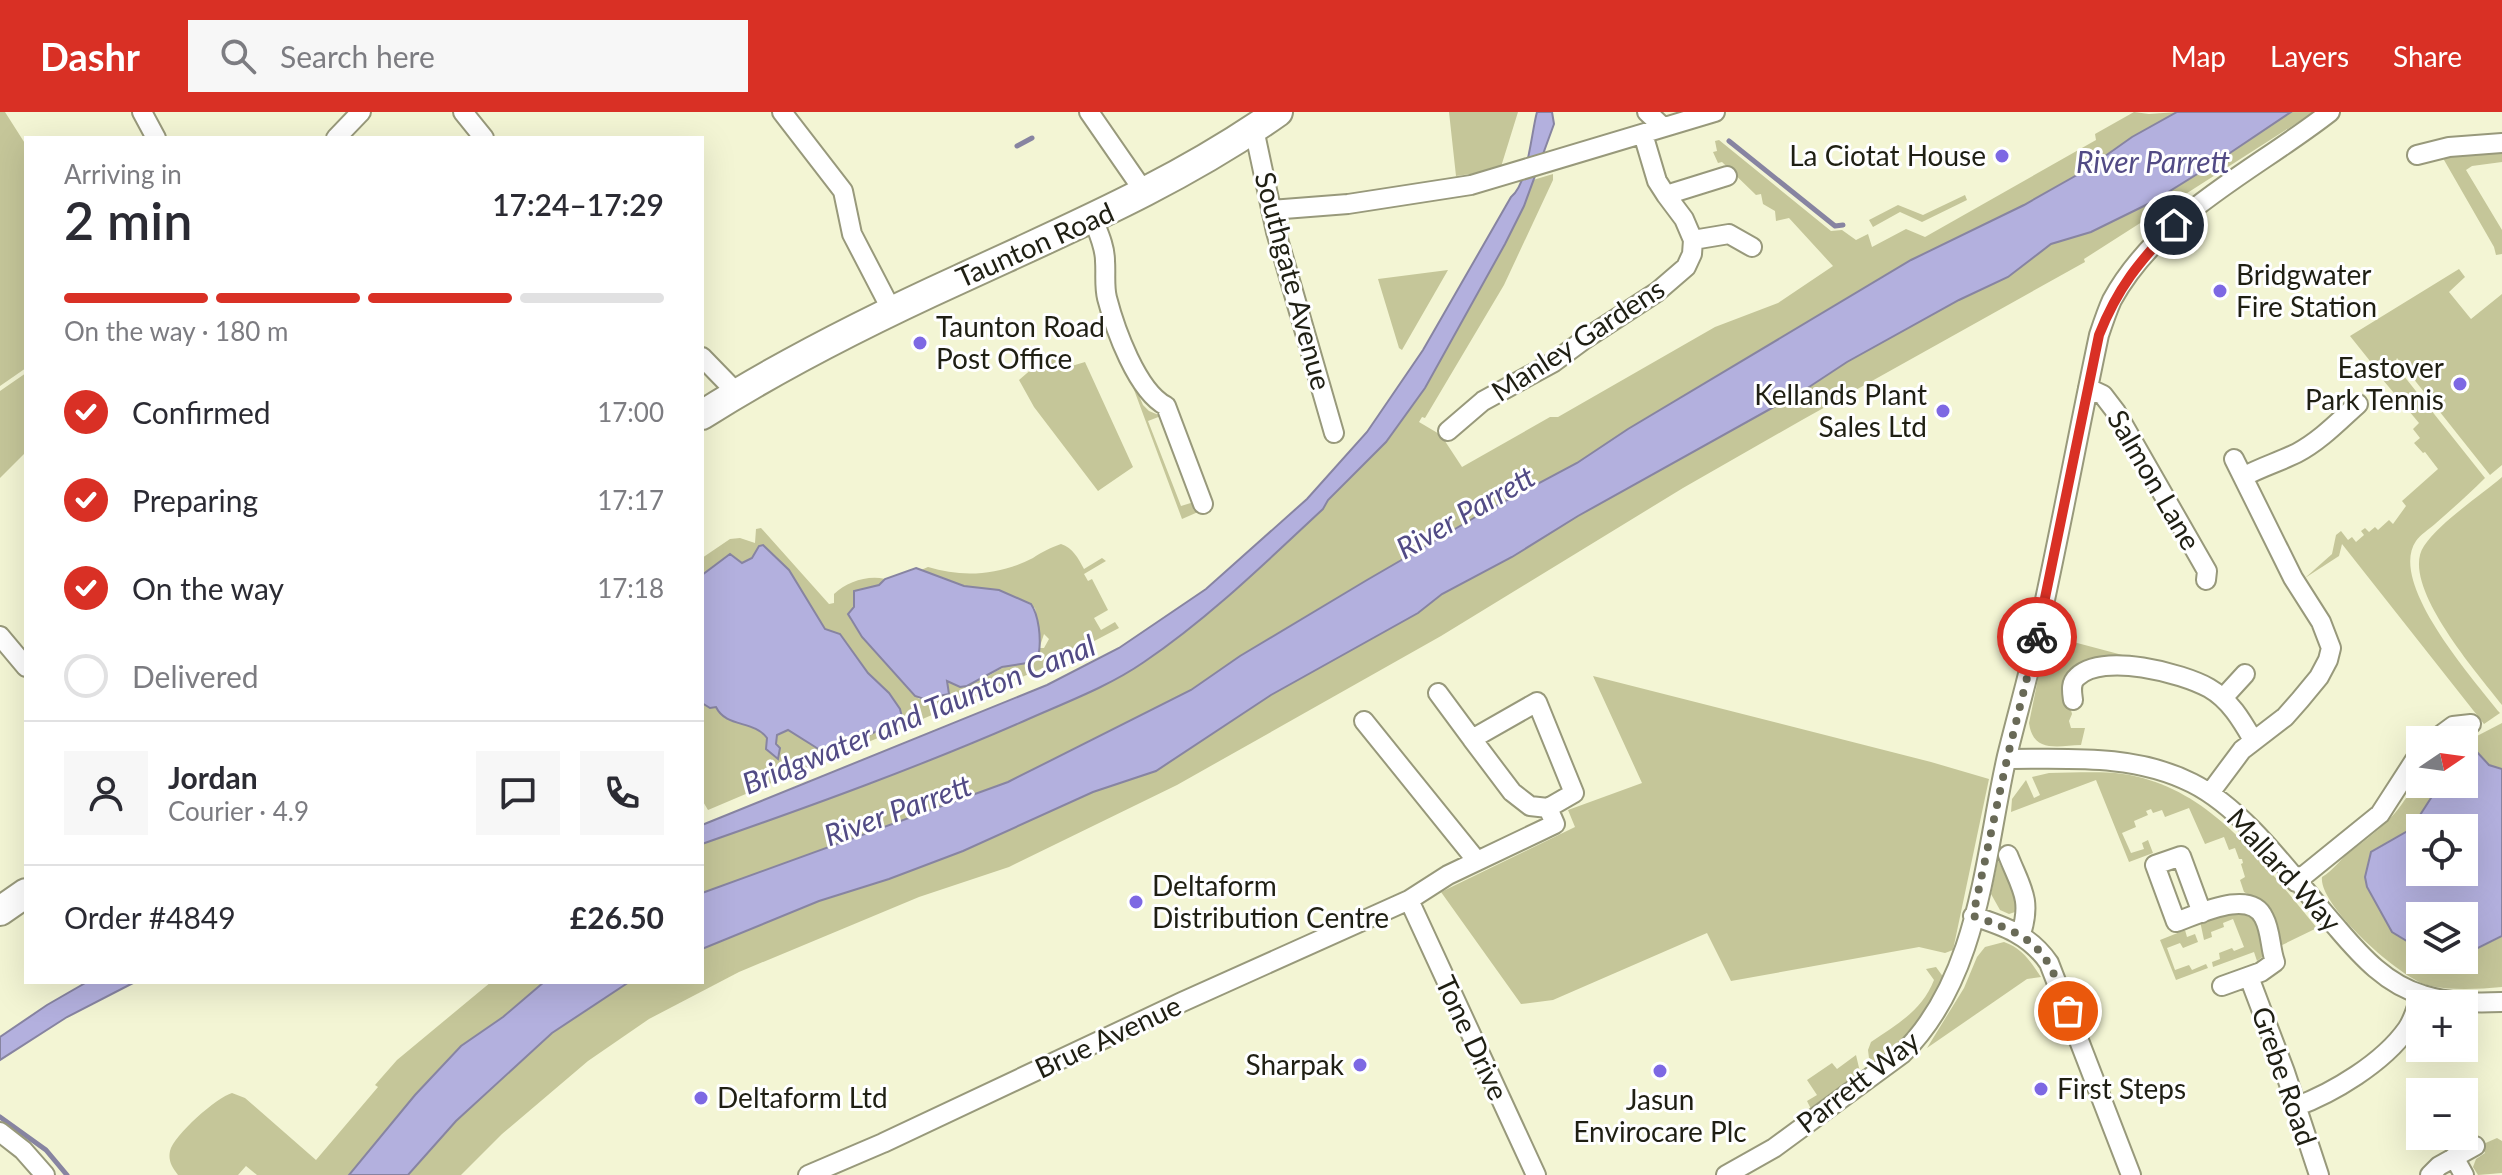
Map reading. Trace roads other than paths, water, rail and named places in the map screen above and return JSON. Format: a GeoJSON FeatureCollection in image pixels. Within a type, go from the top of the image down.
{"type":"FeatureCollection","features":[{"type":"Feature","properties":{"kind":"main road","name":"Taunton Road"},"geometry":{"type":"LineString","coordinates":[[704,414],[892,311],[1145,193],[1210,157],[1278,112]]}},
{"type":"Feature","properties":{"kind":"main road"},"geometry":{"type":"LineString","coordinates":[[0,911],[24,894]]}},
{"type":"Feature","properties":{"kind":"street"},"geometry":{"type":"LineString","coordinates":[[142,112],[155,136]]}},
{"type":"Feature","properties":{"kind":"street"},"geometry":{"type":"LineString","coordinates":[[338,136],[361,112]]}},
{"type":"Feature","properties":{"kind":"street"},"geometry":{"type":"LineString","coordinates":[[463,112],[482,136]]}},
{"type":"Feature","properties":{"kind":"street"},"geometry":{"type":"LineString","coordinates":[[782,112],[843,191],[852,234],[892,311]]}},
{"type":"Feature","properties":{"kind":"street"},"geometry":{"type":"LineString","coordinates":[[1089,112],[1145,193]]}},
{"type":"Feature","properties":{"kind":"street"},"geometry":{"type":"LineString","coordinates":[[1647,112],[1663,127]]}},
{"type":"Feature","properties":{"kind":"street"},"geometry":{"type":"LineString","coordinates":[[1271,210],[1348,204],[1471,185],[1715,112]]}},
{"type":"Feature","properties":{"kind":"street","name":"Parrett Way"},"geometry":{"type":"LineString","coordinates":[[1726,1175],[1774,1148],[1902,1054],[1919,1038],[1953,984],[1966,950],[2038,633],[2099,335],[2112,301],[2148,253],[2174,225],[2216,191],[2330,112]]}},
{"type":"Feature","properties":{"kind":"street","name":"Southgate Avenue"},"geometry":{"type":"LineString","coordinates":[[1254,129],[1271,210],[1334,433]]}},
{"type":"Feature","properties":{"kind":"street"},"geometry":{"type":"LineString","coordinates":[[1643,134],[1657,181],[1684,219],[1693,240],[1729,234],[1752,247]]}},
{"type":"Feature","properties":{"kind":"street"},"geometry":{"type":"LineString","coordinates":[[2417,155],[2449,147],[2502,143]]}},
{"type":"Feature","properties":{"kind":"street"},"geometry":{"type":"LineString","coordinates":[[1666,195],[1727,176]]}},
{"type":"Feature","properties":{"kind":"street"},"geometry":{"type":"LineString","coordinates":[[1093,219],[1105,260],[1107,296],[1125,345],[1147,391],[1166,406],[1203,504]]}},
{"type":"Feature","properties":{"kind":"street","name":"Manley Gardens"},"geometry":{"type":"LineString","coordinates":[[1448,431],[1483,401],[1554,362],[1671,282],[1686,267],[1692,254],[1693,240]]}},
{"type":"Feature","properties":{"kind":"street"},"geometry":{"type":"LineString","coordinates":[[704,359],[737,393]]}},
{"type":"Feature","properties":{"kind":"street","name":"Salmon Lane"},"geometry":{"type":"LineString","coordinates":[[2088,388],[2103,395],[2116,412],[2207,571],[2206,580]]}},
{"type":"Feature","properties":{"kind":"street"},"geometry":{"type":"LineString","coordinates":[[2243,477],[2315,441],[2358,404]]}},
{"type":"Feature","properties":{"kind":"street"},"geometry":{"type":"LineString","coordinates":[[2210,793],[2232,762],[2253,740],[2285,717],[2300,700],[2319,677],[2331,648],[2321,622],[2293,578],[2234,459]]}},
{"type":"Feature","properties":{"kind":"street"},"geometry":{"type":"LineString","coordinates":[[0,636],[24,665]]}},
{"type":"Feature","properties":{"kind":"street"},"geometry":{"type":"LineString","coordinates":[[2073,700],[2072,686],[2077,676],[2112,664],[2135,666],[2197,682],[2223,698],[2253,740]]}},
{"type":"Feature","properties":{"kind":"street"},"geometry":{"type":"LineString","coordinates":[[2223,698],[2245,674]]}},
{"type":"Feature","properties":{"kind":"street"},"geometry":{"type":"LineString","coordinates":[[1438,693],[1472,739],[1512,792],[1530,806],[1548,808],[1574,793],[1537,702],[1472,739]]}},
{"type":"Feature","properties":{"kind":"street"},"geometry":{"type":"LineString","coordinates":[[2451,726],[2458,720]]}},
{"type":"Feature","properties":{"kind":"street"},"geometry":{"type":"LineString","coordinates":[[1364,721],[1477,861]]}},
{"type":"Feature","properties":{"kind":"street","name":"Mallard Way"},"geometry":{"type":"LineString","coordinates":[[2007,759],[2138,763],[2171,774],[2210,793],[2247,823],[2373,967],[2412,990]]}},
{"type":"Feature","properties":{"kind":"street"},"geometry":{"type":"LineString","coordinates":[[2296,882],[2372,822],[2385,809],[2406,775]]}},
{"type":"Feature","properties":{"kind":"street","name":"Brue Avenue"},"geometry":{"type":"LineString","coordinates":[[808,1175],[1409,900],[1448,875],[1555,824],[1548,808]]}},
{"type":"Feature","properties":{"kind":"street"},"geometry":{"type":"LineString","coordinates":[[2008,855],[2027,903],[2028,912],[2021,934]]}},
{"type":"Feature","properties":{"kind":"street","name":"Tone Drive"},"geometry":{"type":"LineString","coordinates":[[1409,900],[1536,1175]]}},
{"type":"Feature","properties":{"kind":"street","name":"Grebe Road"},"geometry":{"type":"LineString","coordinates":[[2202,913],[2241,903],[2257,908],[2264,916],[2275,962],[2249,977],[2222,986]]}},
{"type":"Feature","properties":{"kind":"street"},"geometry":{"type":"LineString","coordinates":[[1973,916],[2021,934],[2041,952],[2057,980],[2131,1175]]}},
{"type":"Feature","properties":{"kind":"street","name":"Grebe Road"},"geometry":{"type":"LineString","coordinates":[[2249,977],[2319,1175]]}},
{"type":"Feature","properties":{"kind":"street","name":"Mallard Way"},"geometry":{"type":"LineString","coordinates":[[2478,1002],[2502,1002]]}},
{"type":"Feature","properties":{"kind":"street"},"geometry":{"type":"LineString","coordinates":[[2295,1107],[2338,1087],[2391,1046],[2406,1028]]}},
{"type":"Feature","properties":{"kind":"street"},"geometry":{"type":"LineString","coordinates":[[0,1132],[23,1150],[45,1175]]}},
{"type":"Feature","properties":{"kind":"street"},"geometry":{"type":"LineString","coordinates":[[2430,1175],[2467,1150]]}},
{"type":"Feature","properties":{"kind":"street"},"geometry":{"type":"LineString","coordinates":[[2454,1157],[2464,1175]]}},
{"type":"Feature","properties":{"kind":"water"},"geometry":{"type":"Polygon","coordinates":[[[1537,112],[1552,112],[1554,124],[1524,206],[1425,388],[1386,442],[1328,500],[1323,509],[1191,627],[1130,671],[1101,687],[905,770],[704,843],[704,824],[1047,685],[1119,648],[1206,589],[1307,499],[1367,432],[1423,350],[1517,191],[1525,170],[1537,112]]]}},
{"type":"Feature","properties":{"kind":"water","name":"River Parrett"},"geometry":{"type":"Polygon","coordinates":[[[2177,112],[2291,112],[2152,202],[2091,232],[2051,244],[2008,277],[1959,300],[1847,362],[1806,389],[1442,594],[1418,613],[1271,695],[1156,771],[1093,792],[963,851],[819,901],[704,948],[704,892],[1008,782],[1191,690],[1240,656],[1367,580],[1577,463],[1628,429],[1911,260],[2024,205],[2084,171],[2132,137],[2177,112]]]}},
{"type":"Feature","properties":{"kind":"water"},"geometry":{"type":"Polygon","coordinates":[[[763,545],[789,570],[825,629],[840,634],[868,673],[889,693],[902,717],[839,748],[831,746],[820,750],[788,730],[777,735],[776,744],[780,748],[778,759],[766,749],[767,738],[761,732],[726,718],[716,707],[704,704],[704,574],[730,554],[742,563],[752,558],[759,546],[763,545]]]}},
{"type":"Feature","properties":{"kind":"water"},"geometry":{"type":"Polygon","coordinates":[[[916,568],[964,586],[999,590],[1031,604],[1039,627],[1039,652],[1027,663],[1002,667],[967,686],[960,687],[947,681],[949,694],[924,699],[915,696],[862,637],[848,614],[854,607],[854,591],[879,585],[885,579],[916,568]]]}},
{"type":"Feature","properties":{"kind":"water"},"geometry":{"type":"Polygon","coordinates":[[[2478,753],[2489,765],[2502,769],[2502,936],[2478,948],[2478,902],[2406,902],[2406,940],[2392,932],[2367,887],[2365,877],[2371,852],[2406,832],[2406,886],[2478,886],[2478,814],[2421,814],[2431,798],[2478,798],[2478,753]]]}},
{"type":"Feature","properties":{"kind":"water"},"geometry":{"type":"Polygon","coordinates":[[[84,984],[131,984],[67,1017],[0,1060],[0,1037],[84,984]]]}},
{"type":"Feature","properties":{"kind":"water"},"geometry":{"type":"Polygon","coordinates":[[[542,984],[626,984],[552,1033],[456,1121],[408,1175],[349,1175],[415,1095],[461,1046],[503,1017],[542,984]]]}},
{"type":"Feature","properties":{"kind":"waterway"},"geometry":{"type":"LineString","coordinates":[[1017,146],[1032,138]]}},
{"type":"Feature","properties":{"kind":"waterway"},"geometry":{"type":"LineString","coordinates":[[1729,141],[1835,226],[1843,225]]}},
{"type":"Feature","properties":{"kind":"waterway"},"geometry":{"type":"LineString","coordinates":[[0,1117],[46,1150],[67,1175]]}},
{"type":"Feature","properties":{"kind":"place","name":"La Ciotat House"},"geometry":{"type":"Point","coordinates":[2002,156]}},
{"type":"Feature","properties":{"kind":"place","name":"Bridgwater Fire Station"},"geometry":{"type":"Point","coordinates":[2220,291]}},
{"type":"Feature","properties":{"kind":"place","name":"Taunton Road Post Office"},"geometry":{"type":"Point","coordinates":[920,343]}},
{"type":"Feature","properties":{"kind":"place","name":"Eastover Park Tennis"},"geometry":{"type":"Point","coordinates":[2460,384]}},
{"type":"Feature","properties":{"kind":"place","name":"Kellands Plant Sales Ltd"},"geometry":{"type":"Point","coordinates":[1943,411]}},
{"type":"Feature","properties":{"kind":"place","name":"Deltaform Distribution Centre"},"geometry":{"type":"Point","coordinates":[1136,902]}},
{"type":"Feature","properties":{"kind":"place","name":"Sharpak"},"geometry":{"type":"Point","coordinates":[1360,1065]}},
{"type":"Feature","properties":{"kind":"place","name":"Jasun Envirocare Plc"},"geometry":{"type":"Point","coordinates":[1660,1071]}},
{"type":"Feature","properties":{"kind":"place","name":"First Steps"},"geometry":{"type":"Point","coordinates":[2041,1089]}},
{"type":"Feature","properties":{"kind":"place","name":"Deltaform Ltd"},"geometry":{"type":"Point","coordinates":[701,1098]}},
{"type":"Feature","properties":{"kind":"water label","name":"Bridgwater and Taunton Canal"},"geometry":{"type":"Point","coordinates":[919,715]}}]}
